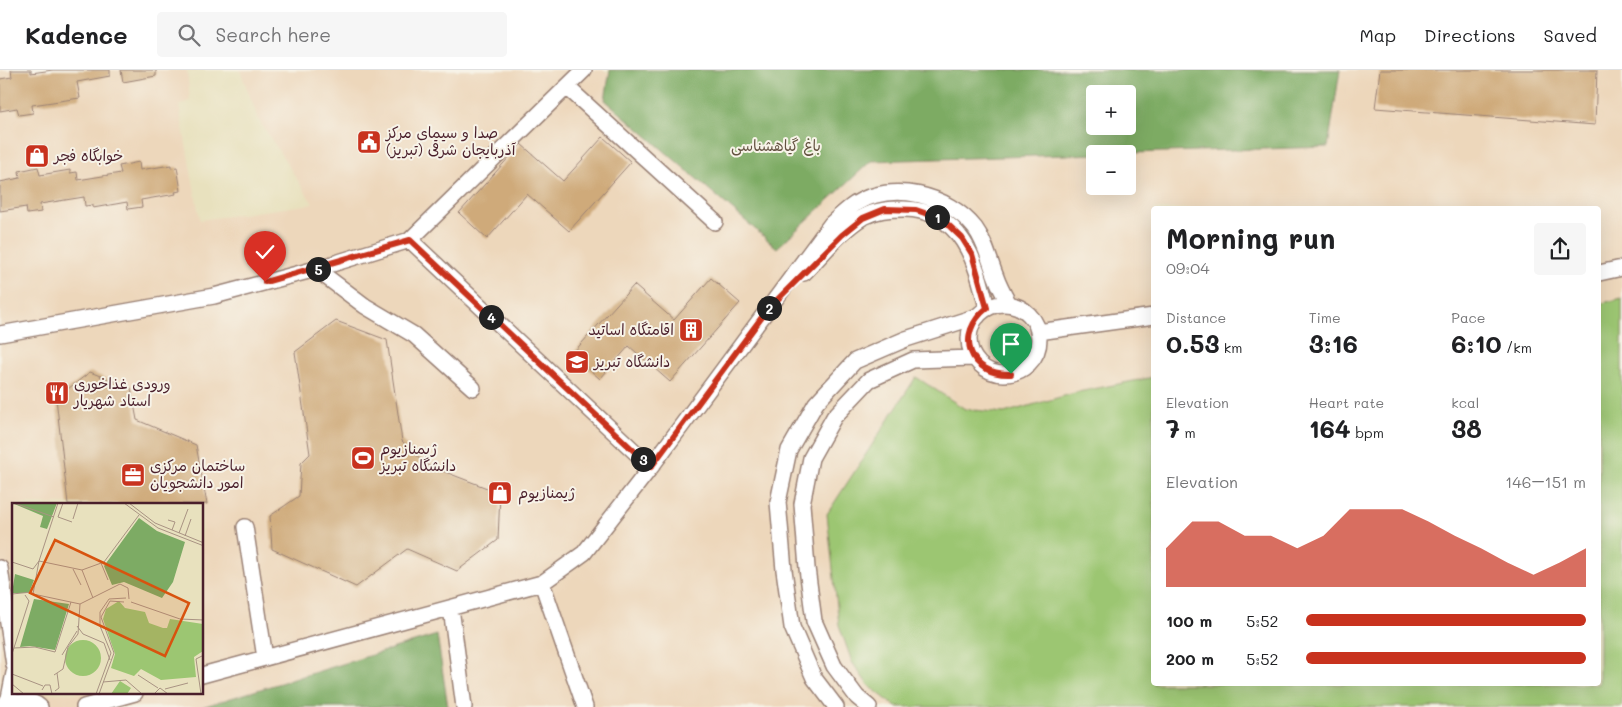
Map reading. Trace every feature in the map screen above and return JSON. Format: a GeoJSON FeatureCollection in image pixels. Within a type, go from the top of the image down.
{"type":"FeatureCollection","features":[{"type":"Feature","properties":{"kind":"street"},"geometry":{"type":"LineString","coordinates":[[0,334],[214,296],[316,269],[410,240],[584,70]]}},
{"type":"Feature","properties":{"kind":"street"},"geometry":{"type":"LineString","coordinates":[[566,87],[715,222]]}},
{"type":"Feature","properties":{"kind":"street"},"geometry":{"type":"LineString","coordinates":[[204,674],[542,583],[584,553],[651,467],[831,224],[855,204],[882,193],[919,194],[950,205],[974,228],[982,241],[1009,304]]}},
{"type":"Feature","properties":{"kind":"street"},"geometry":{"type":"LineString","coordinates":[[768,309],[842,235],[863,218],[885,209],[916,210],[942,219],[962,238],[972,254],[982,312],[971,326],[968,337],[974,358],[990,372],[1011,374],[1022,370],[1036,354],[1039,343],[1038,332],[1028,314],[1009,304],[998,305],[982,312],[906,339],[856,361],[816,403],[789,450],[778,502],[784,570],[792,627],[814,678],[836,707]]}},
{"type":"Feature","properties":{"kind":"street"},"geometry":{"type":"LineString","coordinates":[[410,240],[651,467]]}},
{"type":"Feature","properties":{"kind":"street"},"geometry":{"type":"LineString","coordinates":[[1601,273],[1622,268]]}},
{"type":"Feature","properties":{"kind":"street"},"geometry":{"type":"LineString","coordinates":[[316,269],[366,306],[414,335],[472,388]]}},
{"type":"Feature","properties":{"kind":"street"},"geometry":{"type":"LineString","coordinates":[[1038,332],[1151,316]]}},
{"type":"Feature","properties":{"kind":"street"},"geometry":{"type":"LineString","coordinates":[[868,707],[834,666],[814,620],[807,568],[802,504],[811,458],[834,417],[869,380],[913,360],[974,358]]}},
{"type":"Feature","properties":{"kind":"street"},"geometry":{"type":"LineString","coordinates":[[245,527],[266,658]]}},
{"type":"Feature","properties":{"kind":"street"},"geometry":{"type":"LineString","coordinates":[[0,568],[12,651]]}},
{"type":"Feature","properties":{"kind":"street"},"geometry":{"type":"LineString","coordinates":[[542,583],[584,707]]}},
{"type":"Feature","properties":{"kind":"street"},"geometry":{"type":"LineString","coordinates":[[451,608],[464,707]]}},
{"type":"Feature","properties":{"kind":"street"},"geometry":{"type":"LineString","coordinates":[[6,707],[12,683]]}},
{"type":"Feature","properties":{"kind":"street"},"geometry":{"type":"LineString","coordinates":[[84,707],[131,694]]}},
{"type":"Feature","properties":{"kind":"street"},"geometry":{"type":"LineString","coordinates":[[6,707],[20,701],[34,702],[52,707]]}},
{"type":"Feature","properties":{"kind":"shaded area","name":"دانشگاه تبریز"},"geometry":{"type":"Polygon","coordinates":[[[0,70],[187,70],[190,100],[179,106],[200,220],[313,204],[259,120],[240,70],[602,70],[609,73],[610,70],[1622,70],[1622,707],[0,707],[0,70]]]}},
{"type":"Feature","properties":{"kind":"green space","name":"باغ گیاهشناسی"},"geometry":{"type":"Polygon","coordinates":[[[610,70],[1340,70],[1328,147],[1136,153],[1136,145],[1086,145],[1086,154],[871,161],[777,248],[605,100],[610,70]]]}},
{"type":"Feature","properties":{"kind":"green space"},"geometry":{"type":"Polygon","coordinates":[[[1622,298],[1622,707],[896,707],[868,685],[852,662],[839,625],[827,514],[916,377],[965,409],[1004,413],[1078,392],[1151,378],[1151,686],[1601,686],[1601,303],[1622,298]]]}},
{"type":"Feature","properties":{"kind":"green space"},"geometry":{"type":"Polygon","coordinates":[[[437,635],[448,707],[202,707],[437,635]]]}},
{"type":"Feature","properties":{"kind":"building"},"geometry":{"type":"Polygon","coordinates":[[[11,70],[31,70],[31,73],[53,70],[110,70],[110,76],[77,82],[80,98],[32,105],[33,113],[19,115],[17,108],[0,111],[0,79],[12,77],[11,70]]]}},
{"type":"Feature","properties":{"kind":"building"},"geometry":{"type":"Polygon","coordinates":[[[121,70],[156,70],[156,76],[123,82],[121,70]]]}},
{"type":"Feature","properties":{"kind":"building"},"geometry":{"type":"Polygon","coordinates":[[[1380,70],[1597,70],[1595,125],[1375,108],[1380,70]]]}},
{"type":"Feature","properties":{"kind":"building"},"geometry":{"type":"Polygon","coordinates":[[[603,137],[631,162],[569,231],[527,194],[487,239],[459,213],[521,144],[563,181],[603,137]]]}},
{"type":"Feature","properties":{"kind":"building"},"geometry":{"type":"Polygon","coordinates":[[[139,162],[140,170],[171,165],[171,168],[177,167],[181,191],[175,192],[176,194],[141,200],[142,207],[128,209],[127,202],[93,208],[93,205],[85,206],[84,197],[40,204],[41,212],[27,214],[26,207],[0,211],[0,182],[20,178],[19,171],[38,167],[40,175],[70,170],[70,173],[77,172],[78,180],[121,173],[119,166],[139,162]]]}},
{"type":"Feature","properties":{"kind":"building"},"geometry":{"type":"Polygon","coordinates":[[[711,278],[740,303],[670,382],[629,346],[600,379],[572,354],[634,285],[674,320],[711,278]]]}},
{"type":"Feature","properties":{"kind":"building","name":"ژیمنازیوم دانشگاه تبریز"},"geometry":{"type":"Polygon","coordinates":[[[336,321],[387,340],[402,441],[427,465],[500,493],[498,540],[457,571],[407,549],[356,587],[272,549],[270,516],[299,496],[301,463],[310,454],[295,352],[336,321]]]}},
{"type":"Feature","properties":{"kind":"building","name":"ساختمان مرکزی امور دانشجویان"},"geometry":{"type":"Polygon","coordinates":[[[90,372],[131,388],[137,420],[196,445],[207,504],[68,503],[56,398],[90,372]]]}},
{"type":"Feature","properties":{"kind":"place","name":"صدا و سیمای مرکز آذربایجان شرقی (تبریز)"},"geometry":{"type":"Point","coordinates":[369,142]}},
{"type":"Feature","properties":{"kind":"place","name":"خوابگاه فجر"},"geometry":{"type":"Point","coordinates":[37,156]}},
{"type":"Feature","properties":{"kind":"place","name":"اقامتگاه اساتید"},"geometry":{"type":"Point","coordinates":[691,330]}},
{"type":"Feature","properties":{"kind":"place","name":"دانشگاه تبریز"},"geometry":{"type":"Point","coordinates":[577,362]}},
{"type":"Feature","properties":{"kind":"place","name":"ورودی غذاخوری استاد شهریار"},"geometry":{"type":"Point","coordinates":[57,393]}},
{"type":"Feature","properties":{"kind":"place","name":"ژیمنازیوم دانشگاه تبریز"},"geometry":{"type":"Point","coordinates":[363,458]}},
{"type":"Feature","properties":{"kind":"place","name":"ساختمان مرکزی امور دانشجویان"},"geometry":{"type":"Point","coordinates":[133,475]}},
{"type":"Feature","properties":{"kind":"place","name":"ژیمنازیوم"},"geometry":{"type":"Point","coordinates":[500,493]}},
{"type":"Feature","properties":{"kind":"route"},"geometry":{"type":"LineString","coordinates":[[265,282],[316,269],[410,240],[651,467],[768,309],[842,235],[863,218],[885,209],[916,210],[942,219],[962,238],[972,254],[987,308],[971,326],[968,337],[969,348],[981,366],[990,372],[1011,374]]}}]}
